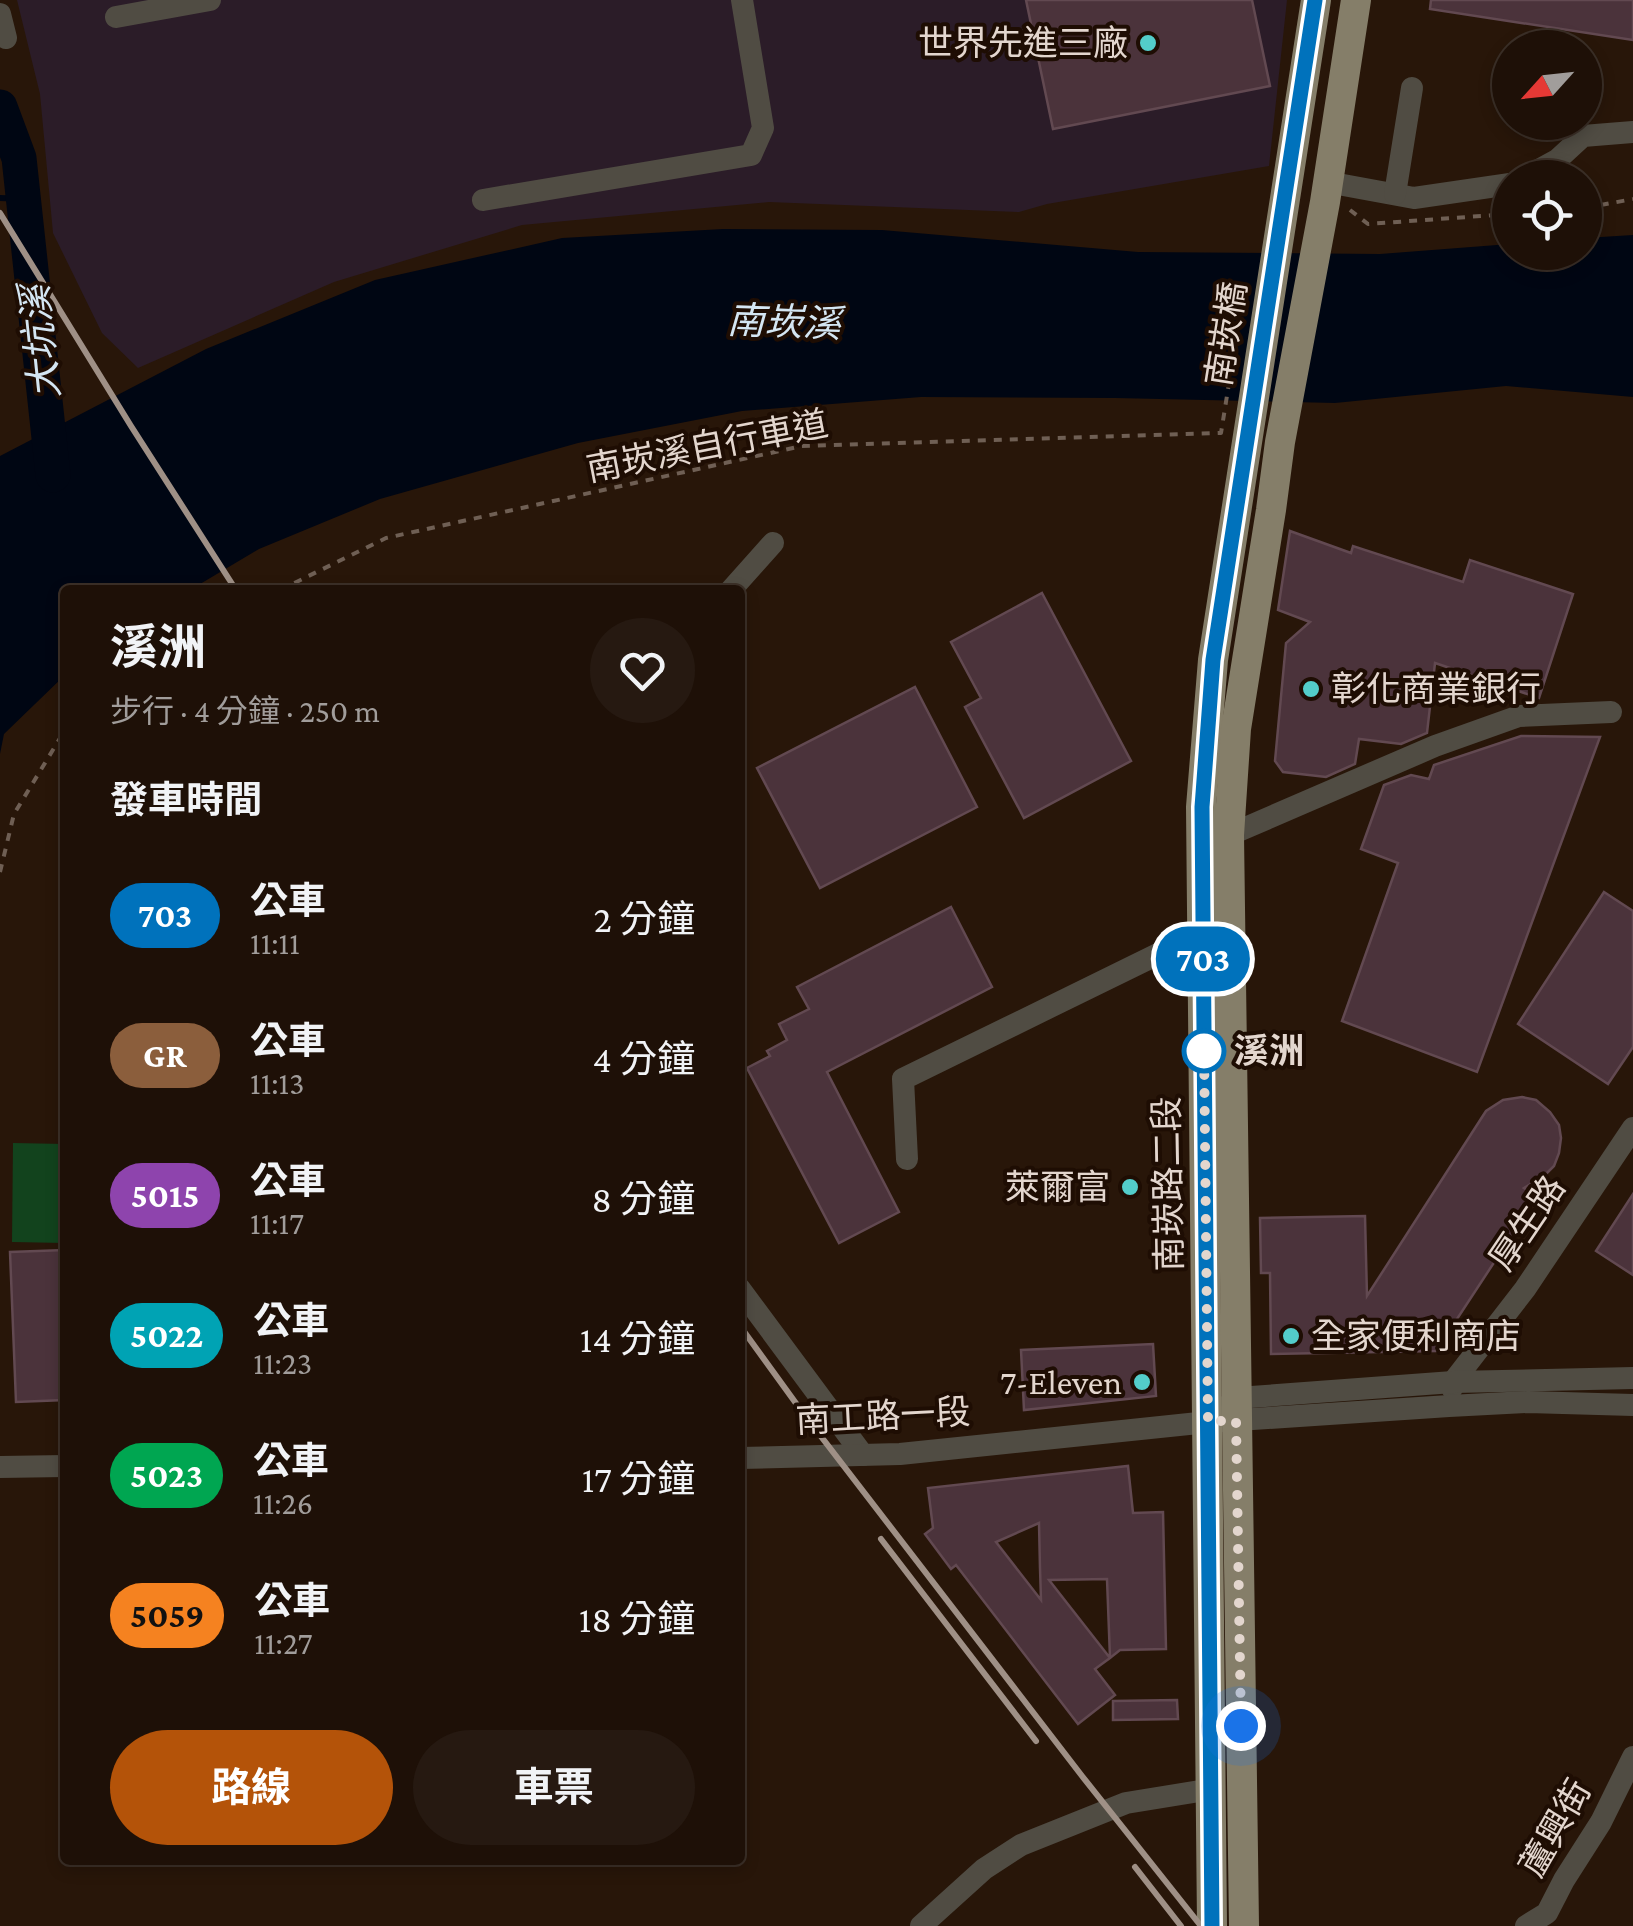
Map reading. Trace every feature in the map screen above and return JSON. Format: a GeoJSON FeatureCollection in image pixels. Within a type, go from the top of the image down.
{"type":"FeatureCollection","features":[{"type":"Feature","properties":{"kind":"main road","name":"南崁橋"},"geometry":{"type":"LineString","coordinates":[[1234,438],[1280,236],[1316,0]]}},
{"type":"Feature","properties":{"kind":"main road","name":"南崁橋"},"geometry":{"type":"LineString","coordinates":[[1280,442],[1328,182],[1356,0]]}},
{"type":"Feature","properties":{"kind":"main road","name":"南崁路二段"},"geometry":{"type":"LineString","coordinates":[[1231,1923],[1213,1884],[1212,1788],[1227,1413],[1203,932],[1202,807],[1234,438]]}},
{"type":"Feature","properties":{"kind":"main road","name":"南崁路二段"},"geometry":{"type":"LineString","coordinates":[[1231,1923],[1227,1413],[1229,835],[1236,729],[1280,442]]}},
{"type":"Feature","properties":{"kind":"street"},"geometry":{"type":"LineString","coordinates":[[116,17],[210,0]]}},
{"type":"Feature","properties":{"kind":"street"},"geometry":{"type":"LineString","coordinates":[[483,200],[751,155],[763,128],[742,0]]}},
{"type":"Feature","properties":{"kind":"street"},"geometry":{"type":"LineString","coordinates":[[0,14],[6,38]]}},
{"type":"Feature","properties":{"kind":"street"},"geometry":{"type":"LineString","coordinates":[[1396,194],[1412,88]]}},
{"type":"Feature","properties":{"kind":"street"},"geometry":{"type":"LineString","coordinates":[[1557,160],[1583,136],[1633,132]]}},
{"type":"Feature","properties":{"kind":"street"},"geometry":{"type":"LineString","coordinates":[[1328,182],[1414,198],[1492,187]]}},
{"type":"Feature","properties":{"kind":"street"},"geometry":{"type":"LineString","coordinates":[[736,585],[773,544]]}},
{"type":"Feature","properties":{"kind":"street"},"geometry":{"type":"LineString","coordinates":[[1229,835],[1435,746],[1519,716],[1611,712]]}},
{"type":"Feature","properties":{"kind":"street"},"geometry":{"type":"LineString","coordinates":[[907,1158],[903,1079],[1203,932]]}},
{"type":"Feature","properties":{"kind":"street","name":"厚生路"},"geometry":{"type":"LineString","coordinates":[[1452,1382],[1525,1289],[1633,1128]]}},
{"type":"Feature","properties":{"kind":"street"},"geometry":{"type":"LineString","coordinates":[[745,1297],[863,1455]]}},
{"type":"Feature","properties":{"kind":"street"},"geometry":{"type":"LineString","coordinates":[[1227,1413],[1452,1382],[1633,1378]]}},
{"type":"Feature","properties":{"kind":"street"},"geometry":{"type":"LineString","coordinates":[[1449,1406],[1452,1382]]}},
{"type":"Feature","properties":{"kind":"street"},"geometry":{"type":"LineString","coordinates":[[1227,1413],[1528,1402],[1633,1405]]}},
{"type":"Feature","properties":{"kind":"street","name":"南工路一段"},"geometry":{"type":"LineString","coordinates":[[745,1458],[900,1454],[1227,1413]]}},
{"type":"Feature","properties":{"kind":"street"},"geometry":{"type":"LineString","coordinates":[[0,1466],[60,1466]]}},
{"type":"Feature","properties":{"kind":"street","name":"蘆興街"},"geometry":{"type":"LineString","coordinates":[[1526,1926],[1547,1913],[1633,1756]]}},
{"type":"Feature","properties":{"kind":"street"},"geometry":{"type":"LineString","coordinates":[[920,1926],[984,1868],[1021,1844],[1126,1804],[1212,1788]]}},
{"type":"Feature","properties":{"kind":"path"},"geometry":{"type":"LineString","coordinates":[[1602,205],[1633,200]]}},
{"type":"Feature","properties":{"kind":"path","name":"南崁溪自行車道"},"geometry":{"type":"LineString","coordinates":[[290,585],[386,538],[802,446],[1234,438]]}},
{"type":"Feature","properties":{"kind":"path"},"geometry":{"type":"LineString","coordinates":[[0,872],[14,814],[60,738]]}},
{"type":"Feature","properties":{"kind":"shaded area"},"geometry":{"type":"Polygon","coordinates":[[[17,0],[1287,0],[1269,166],[1019,212],[769,202],[522,225],[334,282],[138,368],[102,333],[53,233],[40,94],[17,0]]]}},
{"type":"Feature","properties":{"kind":"green space"},"geometry":{"type":"Polygon","coordinates":[[[13,1143],[60,1144],[60,1243],[12,1242],[13,1143]]]}},
{"type":"Feature","properties":{"kind":"water","name":"南崁溪"},"geometry":{"type":"Polygon","coordinates":[[[723,229],[882,230],[1138,252],[1380,254],[1492,245],[1492,270],[1602,270],[1602,237],[1633,235],[1633,397],[1506,386],[1335,403],[921,397],[742,411],[578,443],[380,499],[259,549],[198,585],[60,585],[60,680],[4,734],[0,754],[0,456],[206,349],[375,280],[562,238],[723,229]]]}},
{"type":"Feature","properties":{"kind":"building","name":"世界先進三廠"},"geometry":{"type":"Polygon","coordinates":[[[1026,0],[1252,0],[1270,86],[1053,129],[1026,0]]]}},
{"type":"Feature","properties":{"kind":"building"},"geometry":{"type":"Polygon","coordinates":[[[1431,0],[1633,0],[1633,40],[1602,35],[1602,30],[1568,30],[1430,9],[1431,0]]]}},
{"type":"Feature","properties":{"kind":"building"},"geometry":{"type":"Polygon","coordinates":[[[1290,531],[1351,553],[1353,546],[1463,582],[1470,560],[1573,594],[1539,698],[1435,663],[1427,733],[1401,744],[1359,739],[1355,764],[1326,777],[1283,772],[1275,761],[1286,643],[1310,622],[1278,610],[1290,531]]]}},
{"type":"Feature","properties":{"kind":"building"},"geometry":{"type":"Polygon","coordinates":[[[1042,593],[1131,761],[1024,818],[965,707],[981,698],[951,642],[1042,593]]]}},
{"type":"Feature","properties":{"kind":"building"},"geometry":{"type":"Polygon","coordinates":[[[915,687],[977,807],[820,888],[757,768],[915,687]]]}},
{"type":"Feature","properties":{"kind":"building"},"geometry":{"type":"Polygon","coordinates":[[[1521,736],[1600,737],[1477,1072],[1342,1021],[1398,863],[1361,849],[1384,785],[1411,775],[1429,779],[1434,765],[1521,736]]]}},
{"type":"Feature","properties":{"kind":"building"},"geometry":{"type":"Polygon","coordinates":[[[1604,892],[1633,911],[1633,1047],[1608,1084],[1518,1024],[1604,892]]]}},
{"type":"Feature","properties":{"kind":"building"},"geometry":{"type":"Polygon","coordinates":[[[951,907],[992,987],[827,1072],[899,1212],[839,1243],[747,1068],[770,1056],[767,1051],[787,1040],[779,1024],[809,1009],[797,987],[951,907]]]}},
{"type":"Feature","properties":{"kind":"building"},"geometry":{"type":"Polygon","coordinates":[[[1503,1100],[1536,1100],[1559,1125],[1559,1153],[1544,1176],[1524,1188],[1537,1197],[1436,1351],[1271,1354],[1270,1273],[1261,1273],[1260,1218],[1365,1216],[1367,1296],[1486,1111],[1503,1100]]]}},
{"type":"Feature","properties":{"kind":"building"},"geometry":{"type":"Polygon","coordinates":[[[1633,1194],[1633,1275],[1596,1251],[1633,1194]]]}},
{"type":"Feature","properties":{"kind":"building"},"geometry":{"type":"Polygon","coordinates":[[[60,1250],[60,1400],[16,1402],[10,1252],[60,1250]]]}},
{"type":"Feature","properties":{"kind":"building"},"geometry":{"type":"Polygon","coordinates":[[[1153,1344],[1156,1396],[1024,1410],[1021,1350],[1153,1344]]]}},
{"type":"Feature","properties":{"kind":"building"},"geometry":{"type":"Polygon","coordinates":[[[1128,1466],[1133,1513],[1163,1512],[1166,1649],[1120,1650],[1110,1658],[1095,1669],[1115,1695],[1078,1724],[956,1565],[951,1569],[925,1534],[933,1528],[928,1488],[1128,1466]],[[1039,1523],[996,1542],[1041,1600],[1039,1523]],[[1107,1579],[1049,1580],[1110,1658],[1107,1579]]]}},
{"type":"Feature","properties":{"kind":"building"},"geometry":{"type":"Polygon","coordinates":[[[1177,1700],[1178,1719],[1113,1720],[1113,1701],[1177,1700]]]}},
{"type":"Feature","properties":{"kind":"waterway","name":"大坑溪"},"geometry":{"type":"LineString","coordinates":[[0,107],[19,158],[53,475]]}},
{"type":"Feature","properties":{"kind":"waterway"},"geometry":{"type":"LineString","coordinates":[[0,198],[24,199]]}},
{"type":"Feature","properties":{"kind":"railway"},"geometry":{"type":"LineString","coordinates":[[0,213],[233,585]]}},
{"type":"Feature","properties":{"kind":"railway"},"geometry":{"type":"LineString","coordinates":[[745,1333],[1201,1926]]}},
{"type":"Feature","properties":{"kind":"railway"},"geometry":{"type":"LineString","coordinates":[[881,1539],[1036,1741]]}},
{"type":"Feature","properties":{"kind":"railway"},"geometry":{"type":"LineString","coordinates":[[1135,1867],[1181,1926]]}},
{"type":"Feature","properties":{"kind":"bus line","name":"703"},"geometry":{"type":"LineString","coordinates":[[1212,1926],[1202,807],[1205,750],[1213,660],[1315,0]]}},
{"type":"Feature","properties":{"kind":"place","name":"世界先進三廠"},"geometry":{"type":"Point","coordinates":[1148,43]}},
{"type":"Feature","properties":{"kind":"place","name":"彰化商業銀行"},"geometry":{"type":"Point","coordinates":[1311,689]}},
{"type":"Feature","properties":{"kind":"place","name":"溪洲"},"geometry":{"type":"Point","coordinates":[1204,1051]}},
{"type":"Feature","properties":{"kind":"place","name":"萊爾富"},"geometry":{"type":"Point","coordinates":[1130,1187]}},
{"type":"Feature","properties":{"kind":"place","name":"全家便利商店"},"geometry":{"type":"Point","coordinates":[1291,1336]}},
{"type":"Feature","properties":{"kind":"place","name":"7-Eleven"},"geometry":{"type":"Point","coordinates":[1142,1382]}},
{"type":"Feature","properties":{"kind":"route"},"geometry":{"type":"LineString","coordinates":[[1204,1051],[1204,1045],[1208,1422],[1236,1420],[1241,1726]]}}]}
